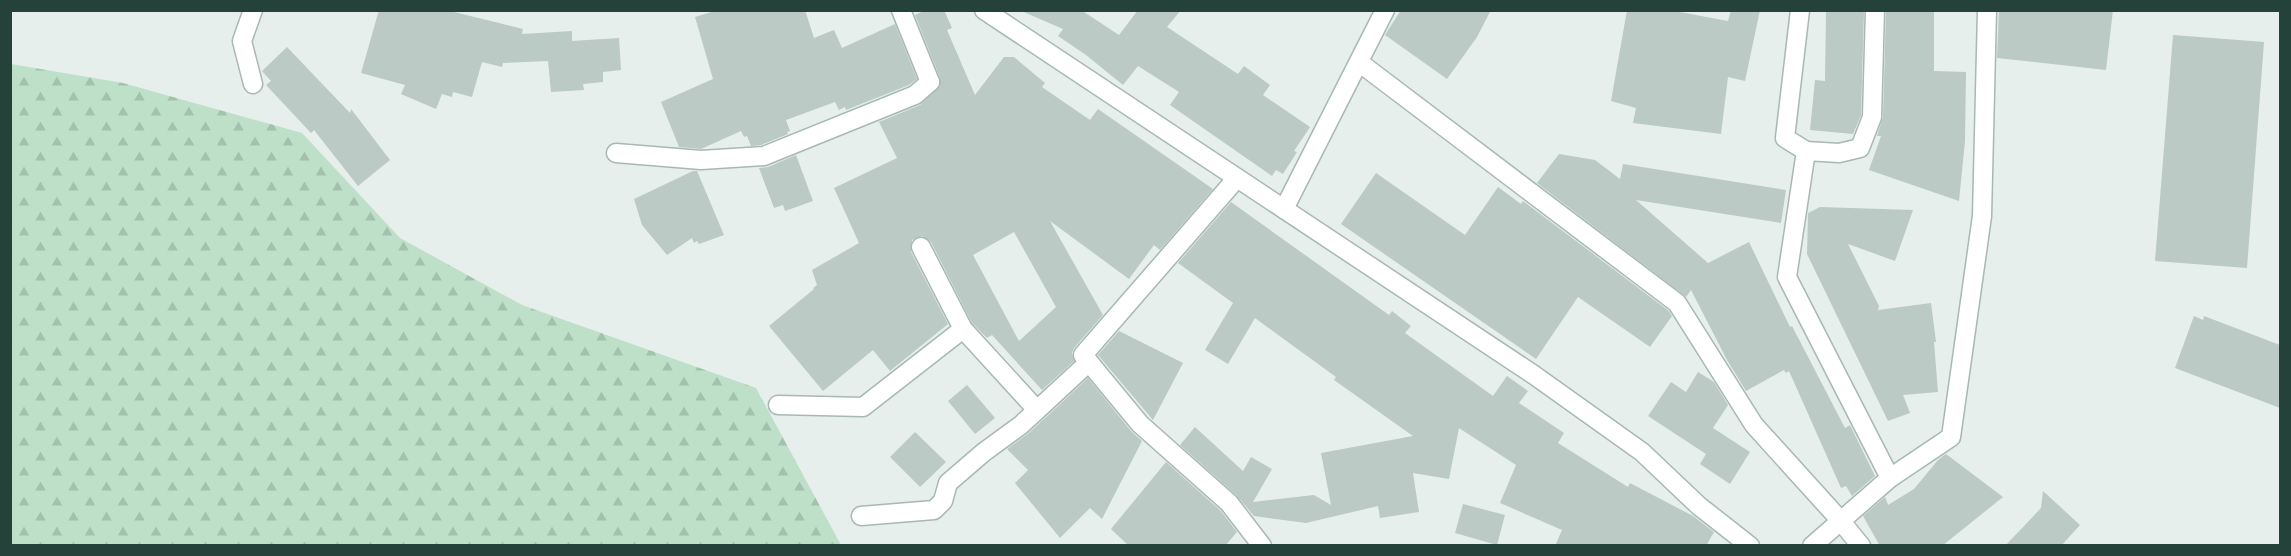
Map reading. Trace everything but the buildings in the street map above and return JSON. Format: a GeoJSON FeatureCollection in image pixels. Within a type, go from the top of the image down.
{"type":"FeatureCollection","features":[{"type":"Feature","properties":{"kind":"street"},"geometry":{"type":"LineString","coordinates":[[252,84],[242,41],[253,10]]}},
{"type":"Feature","properties":{"kind":"street"},"geometry":{"type":"LineString","coordinates":[[616,153],[701,160],[764,156],[915,94],[930,82],[901,10]]}},
{"type":"Feature","properties":{"kind":"street"},"geometry":{"type":"LineString","coordinates":[[984,10],[1534,375],[1642,452],[1699,506],[1750,546]]}},
{"type":"Feature","properties":{"kind":"street"},"geometry":{"type":"LineString","coordinates":[[1284,209],[1385,10]]}},
{"type":"Feature","properties":{"kind":"street"},"geometry":{"type":"LineString","coordinates":[[1800,10],[1785,138],[1806,151],[1839,153],[1860,148],[1872,117],[1875,10]]}},
{"type":"Feature","properties":{"kind":"street"},"geometry":{"type":"LineString","coordinates":[[1812,546],[1890,478],[1951,437],[1982,216],[1987,10]]}},
{"type":"Feature","properties":{"kind":"street"},"geometry":{"type":"LineString","coordinates":[[1360,63],[1677,303],[1754,425],[1861,546]]}},
{"type":"Feature","properties":{"kind":"street"},"geometry":{"type":"LineString","coordinates":[[1806,151],[1787,277],[1890,478]]}},
{"type":"Feature","properties":{"kind":"street"},"geometry":{"type":"LineString","coordinates":[[1237,178],[1083,355],[1140,424],[1229,503],[1262,546]]}},
{"type":"Feature","properties":{"kind":"street"},"geometry":{"type":"LineString","coordinates":[[921,247],[963,329],[1037,410]]}},
{"type":"Feature","properties":{"kind":"street"},"geometry":{"type":"LineString","coordinates":[[778,405],[863,407],[963,329]]}},
{"type":"Feature","properties":{"kind":"street"},"geometry":{"type":"LineString","coordinates":[[861,516],[934,510],[943,501],[948,483],[1021,425],[1089,362]]}},
{"type":"Feature","properties":{"kind":"green space"},"geometry":{"type":"Polygon","coordinates":[[[11,64],[123,83],[302,133],[400,238],[522,305],[756,388],[841,545],[11,545],[11,64]]]}}]}
